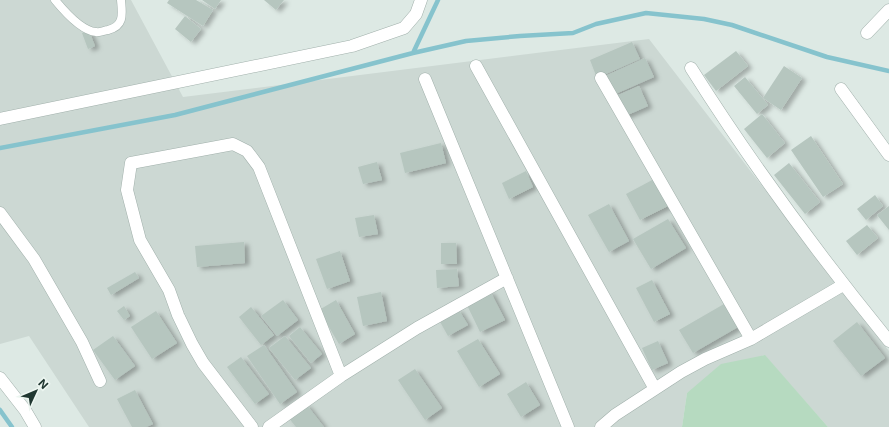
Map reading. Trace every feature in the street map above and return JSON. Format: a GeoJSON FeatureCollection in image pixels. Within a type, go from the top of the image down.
{"type":"FeatureCollection","features":[{"type":"Feature","properties":{"kind":"street"},"geometry":{"type":"LineString","coordinates":[[0,119],[352,46],[404,28],[416,14],[421,0]]}},
{"type":"Feature","properties":{"kind":"street"},"geometry":{"type":"LineString","coordinates":[[867,32],[889,10]]}},
{"type":"Feature","properties":{"kind":"street"},"geometry":{"type":"LineString","coordinates":[[476,66],[655,389]]}},
{"type":"Feature","properties":{"kind":"street"},"geometry":{"type":"LineString","coordinates":[[691,68],[729,128],[843,285],[889,341]]}},
{"type":"Feature","properties":{"kind":"street"},"geometry":{"type":"LineString","coordinates":[[601,78],[751,339]]}},
{"type":"Feature","properties":{"kind":"street"},"geometry":{"type":"LineString","coordinates":[[425,79],[568,427]]}},
{"type":"Feature","properties":{"kind":"street"},"geometry":{"type":"LineString","coordinates":[[840,89],[889,155]]}},
{"type":"Feature","properties":{"kind":"street"},"geometry":{"type":"LineString","coordinates":[[252,427],[203,363],[188,337],[169,290],[140,240],[127,190],[131,163],[233,144],[246,151],[259,167],[341,376]]}},
{"type":"Feature","properties":{"kind":"street"},"geometry":{"type":"LineString","coordinates":[[0,213],[34,259],[82,342],[100,381]]}},
{"type":"Feature","properties":{"kind":"street"},"geometry":{"type":"LineString","coordinates":[[269,427],[341,376],[418,328],[507,278]]}},
{"type":"Feature","properties":{"kind":"street"},"geometry":{"type":"LineString","coordinates":[[602,427],[615,415],[682,372],[705,359],[751,339],[843,285]]}},
{"type":"Feature","properties":{"kind":"street"},"geometry":{"type":"LineString","coordinates":[[0,378],[35,427]]}},
{"type":"Feature","properties":{"kind":"lane"},"geometry":{"type":"LineString","coordinates":[[55,0],[72,19],[86,28],[96,32],[112,29],[119,24],[122,18],[121,0]]}},
{"type":"Feature","properties":{"kind":"shaded area"},"geometry":{"type":"Polygon","coordinates":[[[0,0],[131,0],[183,97],[649,39],[889,351],[889,427],[828,427],[764,355],[687,393],[682,427],[89,427],[29,336],[0,344],[0,0]]]}},
{"type":"Feature","properties":{"kind":"green space"},"geometry":{"type":"Polygon","coordinates":[[[765,355],[828,427],[682,427],[687,393],[721,364],[765,355]]]}},
{"type":"Feature","properties":{"kind":"building"},"geometry":{"type":"Polygon","coordinates":[[[169,0],[196,0],[213,10],[203,26],[167,3],[169,0]]]}},
{"type":"Feature","properties":{"kind":"building"},"geometry":{"type":"Polygon","coordinates":[[[202,0],[221,0],[215,9],[202,0]]]}},
{"type":"Feature","properties":{"kind":"building"},"geometry":{"type":"Polygon","coordinates":[[[264,0],[284,0],[276,10],[264,0]]]}},
{"type":"Feature","properties":{"kind":"building"},"geometry":{"type":"Polygon","coordinates":[[[185,16],[201,29],[191,42],[175,29],[185,16]]]}},
{"type":"Feature","properties":{"kind":"building"},"geometry":{"type":"Polygon","coordinates":[[[89,31],[95,46],[88,49],[82,33],[89,31]]]}},
{"type":"Feature","properties":{"kind":"building"},"geometry":{"type":"Polygon","coordinates":[[[632,42],[640,59],[597,78],[590,60],[632,42]]]}},
{"type":"Feature","properties":{"kind":"building"},"geometry":{"type":"Polygon","coordinates":[[[736,51],[748,66],[716,91],[704,75],[736,51]]]}},
{"type":"Feature","properties":{"kind":"building"},"geometry":{"type":"Polygon","coordinates":[[[645,58],[654,77],[613,95],[605,76],[645,58]]]}},
{"type":"Feature","properties":{"kind":"building"},"geometry":{"type":"Polygon","coordinates":[[[784,66],[802,78],[781,110],[763,98],[784,66]]]}},
{"type":"Feature","properties":{"kind":"building"},"geometry":{"type":"Polygon","coordinates":[[[745,77],[768,105],[757,114],[734,86],[745,77]]]}},
{"type":"Feature","properties":{"kind":"building"},"geometry":{"type":"Polygon","coordinates":[[[639,86],[648,106],[623,117],[614,97],[639,86]]]}},
{"type":"Feature","properties":{"kind":"building"},"geometry":{"type":"Polygon","coordinates":[[[762,114],[785,143],[767,158],[744,129],[762,114]]]}},
{"type":"Feature","properties":{"kind":"building"},"geometry":{"type":"Polygon","coordinates":[[[811,136],[843,184],[823,197],[791,150],[811,136]]]}},
{"type":"Feature","properties":{"kind":"building"},"geometry":{"type":"Polygon","coordinates":[[[441,143],[446,163],[405,173],[400,153],[441,143]]]}},
{"type":"Feature","properties":{"kind":"building"},"geometry":{"type":"Polygon","coordinates":[[[377,162],[382,180],[363,184],[358,167],[377,162]]]}},
{"type":"Feature","properties":{"kind":"building"},"geometry":{"type":"Polygon","coordinates":[[[789,163],[820,202],[805,214],[774,175],[789,163]]]}},
{"type":"Feature","properties":{"kind":"building"},"geometry":{"type":"Polygon","coordinates":[[[526,171],[533,187],[509,199],[502,183],[526,171]]]}},
{"type":"Feature","properties":{"kind":"building"},"geometry":{"type":"Polygon","coordinates":[[[656,178],[670,205],[640,220],[626,194],[656,178]]]}},
{"type":"Feature","properties":{"kind":"building"},"geometry":{"type":"Polygon","coordinates":[[[875,195],[883,206],[866,220],[857,209],[875,195]]]}},
{"type":"Feature","properties":{"kind":"building"},"geometry":{"type":"Polygon","coordinates":[[[609,204],[629,241],[609,252],[588,215],[609,204]]]}},
{"type":"Feature","properties":{"kind":"building"},"geometry":{"type":"Polygon","coordinates":[[[889,206],[889,230],[877,215],[889,206]]]}},
{"type":"Feature","properties":{"kind":"building"},"geometry":{"type":"Polygon","coordinates":[[[374,215],[378,234],[359,237],[355,218],[374,215]]]}},
{"type":"Feature","properties":{"kind":"building"},"geometry":{"type":"Polygon","coordinates":[[[668,219],[686,248],[651,269],[633,239],[668,219]]]}},
{"type":"Feature","properties":{"kind":"building"},"geometry":{"type":"Polygon","coordinates":[[[867,225],[878,238],[857,255],[846,241],[867,225]]]}},
{"type":"Feature","properties":{"kind":"building"},"geometry":{"type":"Polygon","coordinates":[[[244,242],[245,263],[197,267],[195,246],[244,242]]]}},
{"type":"Feature","properties":{"kind":"building"},"geometry":{"type":"Polygon","coordinates":[[[441,243],[456,243],[457,264],[441,264],[441,243]]]}},
{"type":"Feature","properties":{"kind":"building"},"geometry":{"type":"Polygon","coordinates":[[[340,251],[350,281],[327,289],[316,259],[340,251]]]}},
{"type":"Feature","properties":{"kind":"building"},"geometry":{"type":"Polygon","coordinates":[[[457,269],[459,286],[437,288],[436,270],[457,269]]]}},
{"type":"Feature","properties":{"kind":"building"},"geometry":{"type":"Polygon","coordinates":[[[135,272],[139,278],[111,295],[107,288],[135,272]]]}},
{"type":"Feature","properties":{"kind":"building"},"geometry":{"type":"Polygon","coordinates":[[[652,280],[670,314],[654,322],[636,288],[652,280]]]}},
{"type":"Feature","properties":{"kind":"building"},"geometry":{"type":"Polygon","coordinates":[[[490,291],[505,320],[480,332],[466,303],[490,291]]]}},
{"type":"Feature","properties":{"kind":"building"},"geometry":{"type":"Polygon","coordinates":[[[381,292],[387,321],[363,326],[357,297],[381,292]]]}},
{"type":"Feature","properties":{"kind":"building"},"geometry":{"type":"Polygon","coordinates":[[[283,300],[298,320],[277,336],[261,316],[283,300]]]}},
{"type":"Feature","properties":{"kind":"building"},"geometry":{"type":"Polygon","coordinates":[[[336,300],[355,334],[339,344],[319,310],[336,300]]]}},
{"type":"Feature","properties":{"kind":"building"},"geometry":{"type":"Polygon","coordinates":[[[724,304],[738,327],[693,353],[679,330],[724,304]]]}},
{"type":"Feature","properties":{"kind":"building"},"geometry":{"type":"Polygon","coordinates":[[[124,306],[130,316],[124,320],[117,311],[124,306]]]}},
{"type":"Feature","properties":{"kind":"building"},"geometry":{"type":"Polygon","coordinates":[[[251,307],[274,335],[261,345],[239,317],[251,307]]]}},
{"type":"Feature","properties":{"kind":"building"},"geometry":{"type":"Polygon","coordinates":[[[458,309],[468,325],[448,336],[439,320],[458,309]]]}},
{"type":"Feature","properties":{"kind":"building"},"geometry":{"type":"Polygon","coordinates":[[[156,311],[177,343],[152,359],[131,327],[156,311]]]}},
{"type":"Feature","properties":{"kind":"building"},"geometry":{"type":"Polygon","coordinates":[[[857,322],[885,358],[861,376],[833,341],[857,322]]]}},
{"type":"Feature","properties":{"kind":"building"},"geometry":{"type":"Polygon","coordinates":[[[300,327],[322,354],[311,363],[289,336],[300,327]]]}},
{"type":"Feature","properties":{"kind":"building"},"geometry":{"type":"Polygon","coordinates":[[[113,336],[135,366],[115,380],[93,350],[113,336]]]}},
{"type":"Feature","properties":{"kind":"building"},"geometry":{"type":"Polygon","coordinates":[[[285,336],[311,368],[295,380],[269,348],[285,336]]]}},
{"type":"Feature","properties":{"kind":"building"},"geometry":{"type":"Polygon","coordinates":[[[478,339],[500,374],[479,387],[457,351],[478,339]]]}},
{"type":"Feature","properties":{"kind":"building"},"geometry":{"type":"Polygon","coordinates":[[[658,341],[668,363],[652,370],[642,348],[658,341]]]}},
{"type":"Feature","properties":{"kind":"building"},"geometry":{"type":"Polygon","coordinates":[[[264,345],[297,392],[280,404],[247,356],[264,345]]]}},
{"type":"Feature","properties":{"kind":"building"},"geometry":{"type":"Polygon","coordinates":[[[241,357],[269,394],[255,404],[227,367],[241,357]]]}},
{"type":"Feature","properties":{"kind":"building"},"geometry":{"type":"Polygon","coordinates":[[[415,369],[442,408],[425,420],[398,380],[415,369]]]}},
{"type":"Feature","properties":{"kind":"building"},"geometry":{"type":"Polygon","coordinates":[[[526,382],[540,405],[521,417],[507,394],[526,382]]]}},
{"type":"Feature","properties":{"kind":"building"},"geometry":{"type":"Polygon","coordinates":[[[135,390],[153,424],[146,427],[132,427],[117,399],[135,390]]]}},
{"type":"Feature","properties":{"kind":"building"},"geometry":{"type":"Polygon","coordinates":[[[306,404],[324,427],[296,427],[288,417],[306,404]]]}},
{"type":"Feature","properties":{"kind":"waterway"},"geometry":{"type":"LineString","coordinates":[[413,53],[438,0]]}},
{"type":"Feature","properties":{"kind":"waterway"},"geometry":{"type":"LineString","coordinates":[[0,148],[175,115],[413,53],[466,41],[573,33],[596,24],[646,13],[704,19],[732,25],[827,57],[889,71]]}},
{"type":"Feature","properties":{"kind":"waterway"},"geometry":{"type":"LineString","coordinates":[[0,410],[12,427]]}}]}
